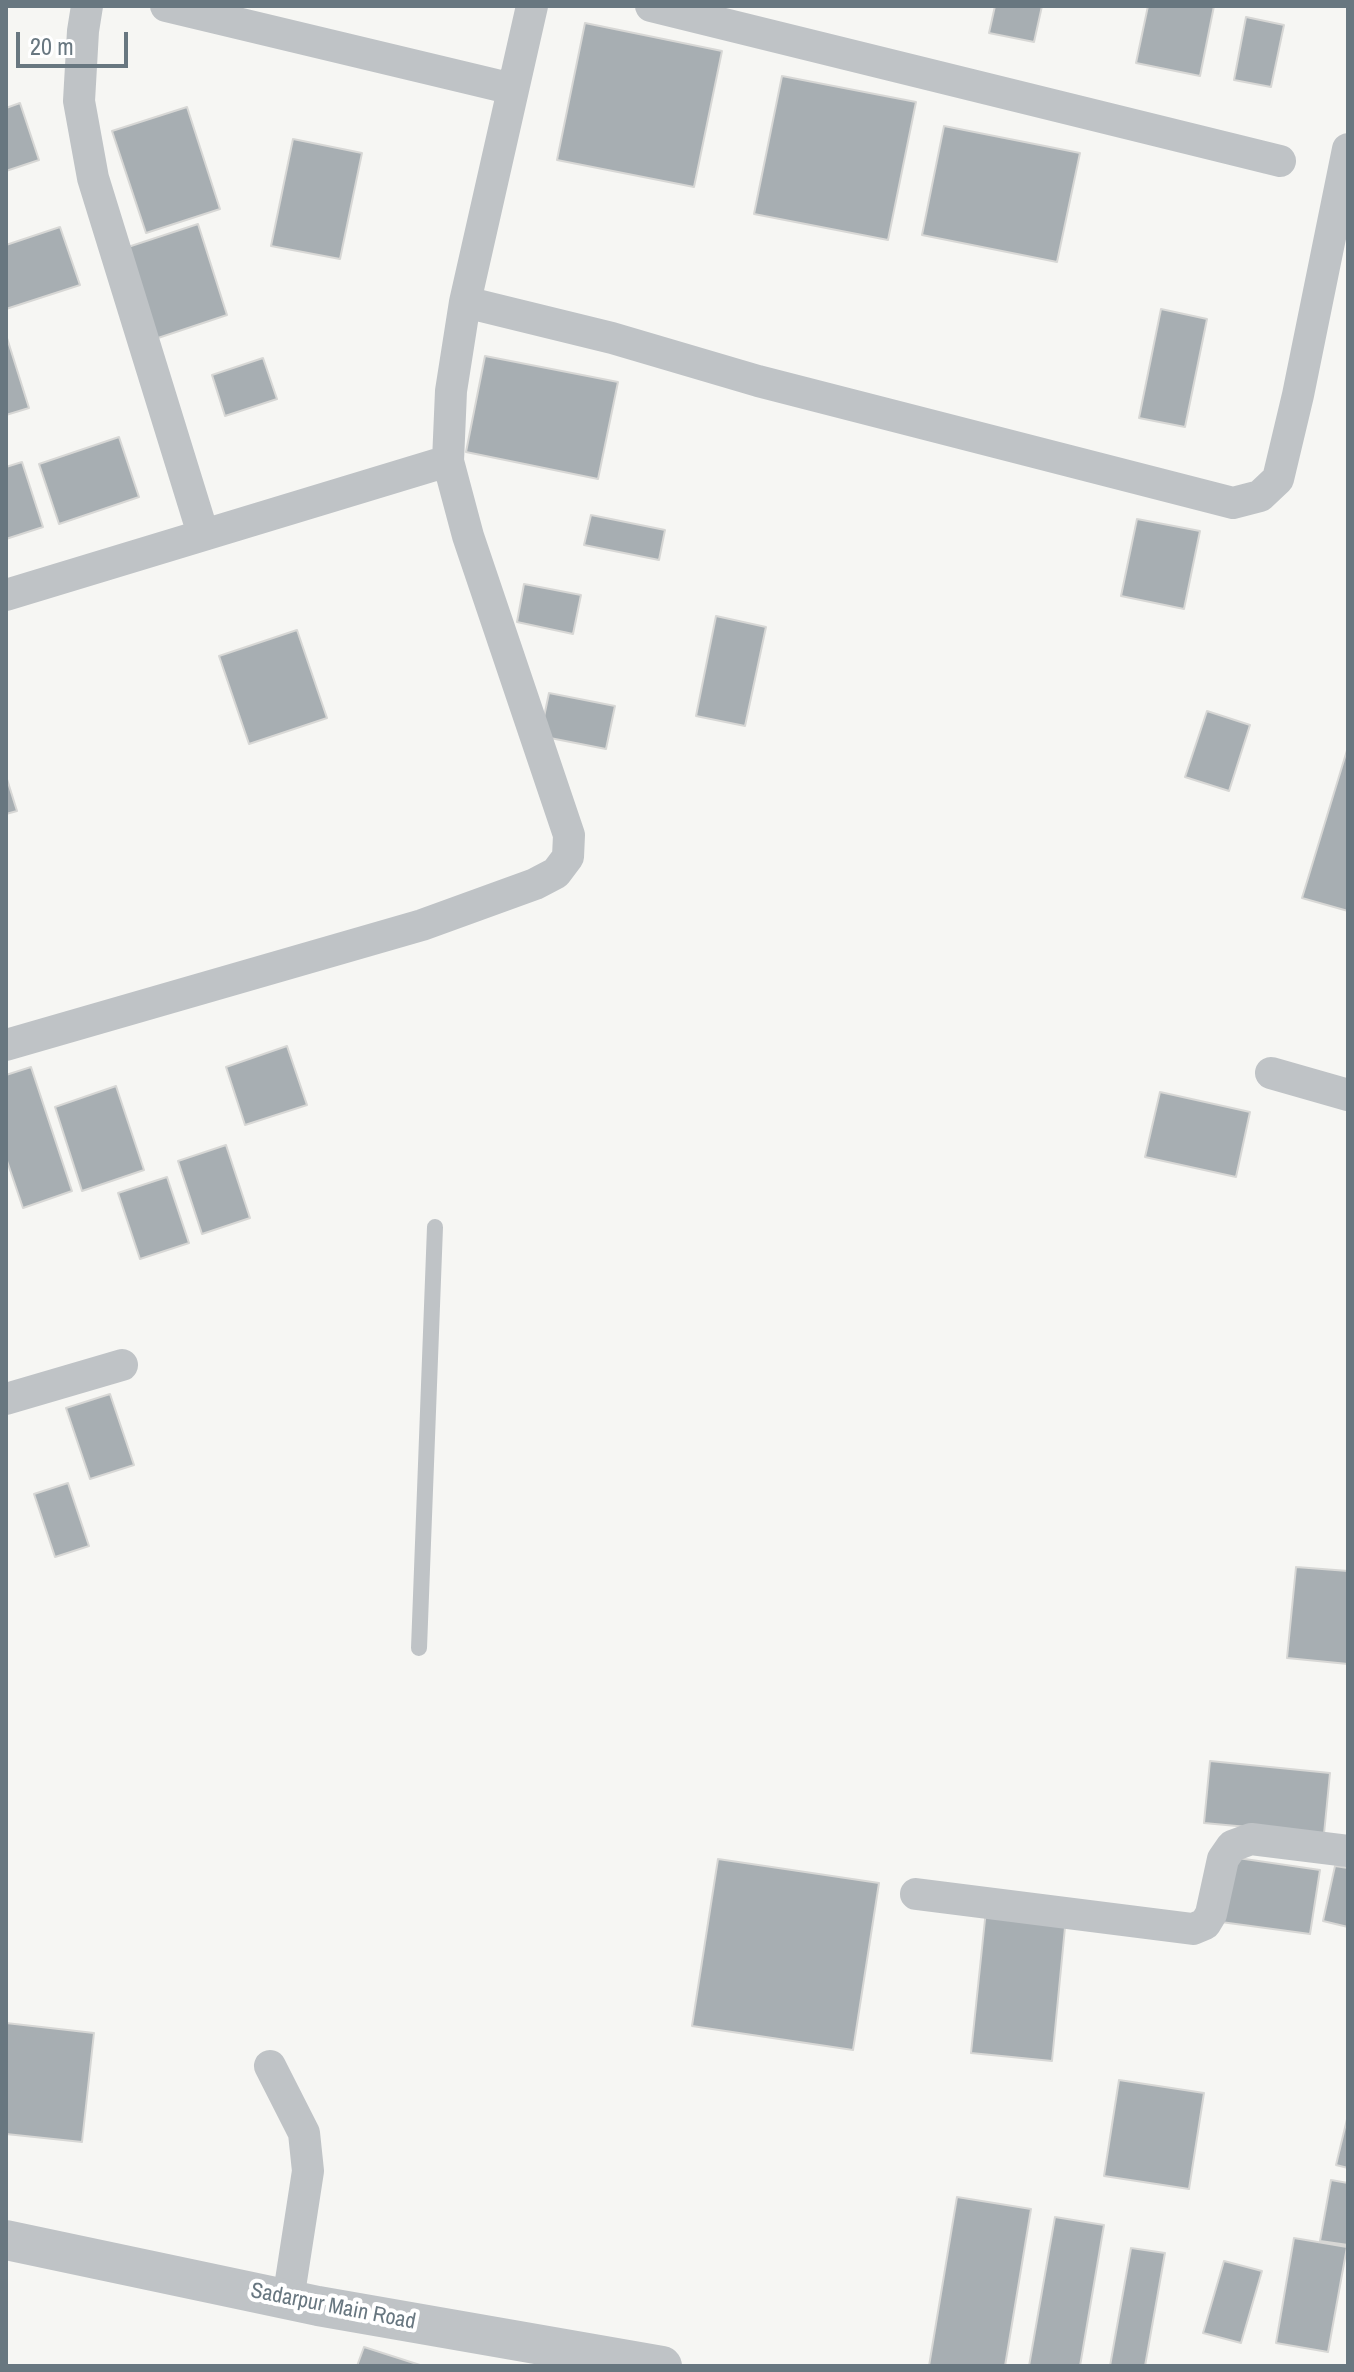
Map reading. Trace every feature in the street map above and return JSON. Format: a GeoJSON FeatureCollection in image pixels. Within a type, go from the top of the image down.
{"type":"FeatureCollection","features":[{"type":"Feature","properties":{"kind":"street"},"geometry":{"type":"LineString","coordinates":[[87,6],[79,101],[93,178],[203,534]]}},
{"type":"Feature","properties":{"kind":"street"},"geometry":{"type":"LineString","coordinates":[[166,6],[513,89]]}},
{"type":"Feature","properties":{"kind":"street"},"geometry":{"type":"LineString","coordinates":[[6,1045],[422,925],[535,884],[556,873],[568,857],[569,835],[468,536],[448,461],[451,391],[465,302],[532,6]]}},
{"type":"Feature","properties":{"kind":"street"},"geometry":{"type":"LineString","coordinates":[[651,6],[1280,161]]}},
{"type":"Feature","properties":{"kind":"street"},"geometry":{"type":"LineString","coordinates":[[465,302],[1233,503],[1260,496],[1278,479],[1348,149]]}},
{"type":"Feature","properties":{"kind":"street"},"geometry":{"type":"LineString","coordinates":[[6,595],[448,461]]}},
{"type":"Feature","properties":{"kind":"street"},"geometry":{"type":"LineString","coordinates":[[1271,1073],[1348,1095]]}},
{"type":"Feature","properties":{"kind":"street"},"geometry":{"type":"LineString","coordinates":[[6,1399],[122,1365]]}},
{"type":"Feature","properties":{"kind":"street"},"geometry":{"type":"LineString","coordinates":[[916,1894],[1193,1929],[1205,1924],[1211,1914],[1223,1859],[1232,1846],[1251,1839],[1348,1851]]}},
{"type":"Feature","properties":{"kind":"street"},"geometry":{"type":"LineString","coordinates":[[270,2066],[304,2133],[308,2171],[288,2300]]}},
{"type":"Feature","properties":{"kind":"street","name":"Sadarpur Main Road"},"geometry":{"type":"LineString","coordinates":[[6,2240],[288,2300],[662,2366]]}},
{"type":"Feature","properties":{"kind":"lane"},"geometry":{"type":"LineString","coordinates":[[419,1648],[435,1227]]}},
{"type":"Feature","properties":{"kind":"building"},"geometry":{"type":"Polygon","coordinates":[[[995,6],[1042,6],[1034,42],[989,33],[995,6]]]}},
{"type":"Feature","properties":{"kind":"building"},"geometry":{"type":"Polygon","coordinates":[[[1148,6],[1214,6],[1200,76],[1136,63],[1148,6]]]}},
{"type":"Feature","properties":{"kind":"building"},"geometry":{"type":"Polygon","coordinates":[[[1246,17],[1284,25],[1271,87],[1234,80],[1246,17]]]}},
{"type":"Feature","properties":{"kind":"building"},"geometry":{"type":"Polygon","coordinates":[[[585,23],[722,51],[694,187],[557,160],[585,23]]]}},
{"type":"Feature","properties":{"kind":"building"},"geometry":{"type":"Polygon","coordinates":[[[782,76],[916,102],[888,240],[754,214],[782,76]]]}},
{"type":"Feature","properties":{"kind":"building"},"geometry":{"type":"Polygon","coordinates":[[[20,103],[39,160],[6,171],[6,108],[20,103]]]}},
{"type":"Feature","properties":{"kind":"building"},"geometry":{"type":"Polygon","coordinates":[[[187,107],[220,209],[146,233],[112,131],[187,107]]]}},
{"type":"Feature","properties":{"kind":"building"},"geometry":{"type":"Polygon","coordinates":[[[944,126],[1080,153],[1057,262],[922,235],[944,126]]]}},
{"type":"Feature","properties":{"kind":"building"},"geometry":{"type":"Polygon","coordinates":[[[293,139],[362,153],[340,259],[271,246],[293,139]]]}},
{"type":"Feature","properties":{"kind":"building"},"geometry":{"type":"Polygon","coordinates":[[[198,224],[227,315],[155,339],[125,248],[198,224]]]}},
{"type":"Feature","properties":{"kind":"building"},"geometry":{"type":"Polygon","coordinates":[[[60,227],[80,285],[6,309],[6,245],[60,227]]]}},
{"type":"Feature","properties":{"kind":"building"},"geometry":{"type":"Polygon","coordinates":[[[1161,309],[1207,319],[1185,427],[1139,418],[1161,309]]]}},
{"type":"Feature","properties":{"kind":"building"},"geometry":{"type":"Polygon","coordinates":[[[6,339],[29,408],[6,415],[6,339]]]}},
{"type":"Feature","properties":{"kind":"building"},"geometry":{"type":"Polygon","coordinates":[[[485,356],[618,382],[598,479],[466,452],[485,356]]]}},
{"type":"Feature","properties":{"kind":"building"},"geometry":{"type":"Polygon","coordinates":[[[263,358],[277,399],[225,416],[212,375],[263,358]]]}},
{"type":"Feature","properties":{"kind":"building"},"geometry":{"type":"Polygon","coordinates":[[[119,437],[139,497],[59,524],[39,464],[119,437]]]}},
{"type":"Feature","properties":{"kind":"building"},"geometry":{"type":"Polygon","coordinates":[[[22,462],[43,527],[6,539],[6,467],[22,462]]]}},
{"type":"Feature","properties":{"kind":"building"},"geometry":{"type":"Polygon","coordinates":[[[591,515],[665,530],[659,560],[584,545],[591,515]]]}},
{"type":"Feature","properties":{"kind":"building"},"geometry":{"type":"Polygon","coordinates":[[[1137,519],[1200,531],[1184,609],[1121,596],[1137,519]]]}},
{"type":"Feature","properties":{"kind":"building"},"geometry":{"type":"Polygon","coordinates":[[[524,584],[581,595],[573,634],[517,622],[524,584]]]}},
{"type":"Feature","properties":{"kind":"building"},"geometry":{"type":"Polygon","coordinates":[[[716,616],[766,627],[745,726],[696,716],[716,616]]]}},
{"type":"Feature","properties":{"kind":"building"},"geometry":{"type":"Polygon","coordinates":[[[297,630],[327,718],[249,744],[219,656],[297,630]]]}},
{"type":"Feature","properties":{"kind":"building"},"geometry":{"type":"Polygon","coordinates":[[[549,693],[615,706],[606,749],[540,736],[549,693]]]}},
{"type":"Feature","properties":{"kind":"building"},"geometry":{"type":"Polygon","coordinates":[[[1207,711],[1250,725],[1229,791],[1185,777],[1207,711]]]}},
{"type":"Feature","properties":{"kind":"building"},"geometry":{"type":"Polygon","coordinates":[[[1348,747],[1348,911],[1302,898],[1348,747]]]}},
{"type":"Feature","properties":{"kind":"building"},"geometry":{"type":"Polygon","coordinates":[[[6,776],[17,811],[6,814],[6,776]]]}},
{"type":"Feature","properties":{"kind":"building"},"geometry":{"type":"Polygon","coordinates":[[[287,1046],[307,1105],[245,1125],[226,1067],[287,1046]]]}},
{"type":"Feature","properties":{"kind":"building"},"geometry":{"type":"Polygon","coordinates":[[[31,1067],[72,1191],[23,1208],[6,1158],[6,1075],[31,1067]]]}},
{"type":"Feature","properties":{"kind":"building"},"geometry":{"type":"Polygon","coordinates":[[[116,1086],[144,1170],[82,1191],[55,1107],[116,1086]]]}},
{"type":"Feature","properties":{"kind":"building"},"geometry":{"type":"Polygon","coordinates":[[[1160,1092],[1250,1112],[1236,1177],[1145,1157],[1160,1092]]]}},
{"type":"Feature","properties":{"kind":"building"},"geometry":{"type":"Polygon","coordinates":[[[226,1145],[250,1218],[202,1234],[178,1161],[226,1145]]]}},
{"type":"Feature","properties":{"kind":"building"},"geometry":{"type":"Polygon","coordinates":[[[167,1177],[189,1243],[140,1259],[118,1193],[167,1177]]]}},
{"type":"Feature","properties":{"kind":"building"},"geometry":{"type":"Polygon","coordinates":[[[110,1394],[134,1465],[90,1479],[66,1408],[110,1394]]]}},
{"type":"Feature","properties":{"kind":"building"},"geometry":{"type":"Polygon","coordinates":[[[68,1483],[89,1546],[55,1557],[34,1494],[68,1483]]]}},
{"type":"Feature","properties":{"kind":"building"},"geometry":{"type":"Polygon","coordinates":[[[1296,1567],[1348,1571],[1348,1664],[1287,1658],[1296,1567]]]}},
{"type":"Feature","properties":{"kind":"building"},"geometry":{"type":"Polygon","coordinates":[[[1210,1761],[1330,1773],[1324,1834],[1204,1823],[1210,1761]]]}},
{"type":"Feature","properties":{"kind":"building"},"geometry":{"type":"Polygon","coordinates":[[[1231,1857],[1320,1870],[1310,1934],[1221,1922],[1231,1857]]]}},
{"type":"Feature","properties":{"kind":"building"},"geometry":{"type":"Polygon","coordinates":[[[718,1859],[879,1883],[853,2050],[692,2026],[718,1859]]]}},
{"type":"Feature","properties":{"kind":"building"},"geometry":{"type":"Polygon","coordinates":[[[1335,1866],[1348,1868],[1348,1927],[1323,1921],[1335,1866]]]}},
{"type":"Feature","properties":{"kind":"building"},"geometry":{"type":"Polygon","coordinates":[[[986,1910],[1066,1917],[1052,2061],[971,2053],[986,1910]]]}},
{"type":"Feature","properties":{"kind":"building"},"geometry":{"type":"Polygon","coordinates":[[[6,2023],[94,2033],[82,2142],[6,2134],[6,2023]]]}},
{"type":"Feature","properties":{"kind":"building"},"geometry":{"type":"Polygon","coordinates":[[[1119,2080],[1204,2093],[1189,2189],[1104,2176],[1119,2080]]]}},
{"type":"Feature","properties":{"kind":"building"},"geometry":{"type":"Polygon","coordinates":[[[1348,2115],[1348,2168],[1336,2165],[1348,2115]]]}},
{"type":"Feature","properties":{"kind":"building"},"geometry":{"type":"Polygon","coordinates":[[[1331,2180],[1348,2183],[1348,2245],[1320,2241],[1331,2180]]]}},
{"type":"Feature","properties":{"kind":"building"},"geometry":{"type":"Polygon","coordinates":[[[957,2197],[1031,2209],[1005,2366],[929,2366],[957,2197]]]}},
{"type":"Feature","properties":{"kind":"building"},"geometry":{"type":"Polygon","coordinates":[[[1055,2217],[1104,2225],[1080,2366],[1029,2366],[1055,2217]]]}},
{"type":"Feature","properties":{"kind":"building"},"geometry":{"type":"Polygon","coordinates":[[[1294,2238],[1347,2247],[1328,2352],[1276,2343],[1294,2238]]]}},
{"type":"Feature","properties":{"kind":"building"},"geometry":{"type":"Polygon","coordinates":[[[1131,2248],[1165,2253],[1145,2366],[1110,2366],[1131,2248]]]}},
{"type":"Feature","properties":{"kind":"building"},"geometry":{"type":"Polygon","coordinates":[[[1224,2261],[1262,2271],[1241,2343],[1203,2333],[1224,2261]]]}},
{"type":"Feature","properties":{"kind":"building"},"geometry":{"type":"Polygon","coordinates":[[[364,2347],[423,2366],[357,2366],[364,2347]]]}}]}
